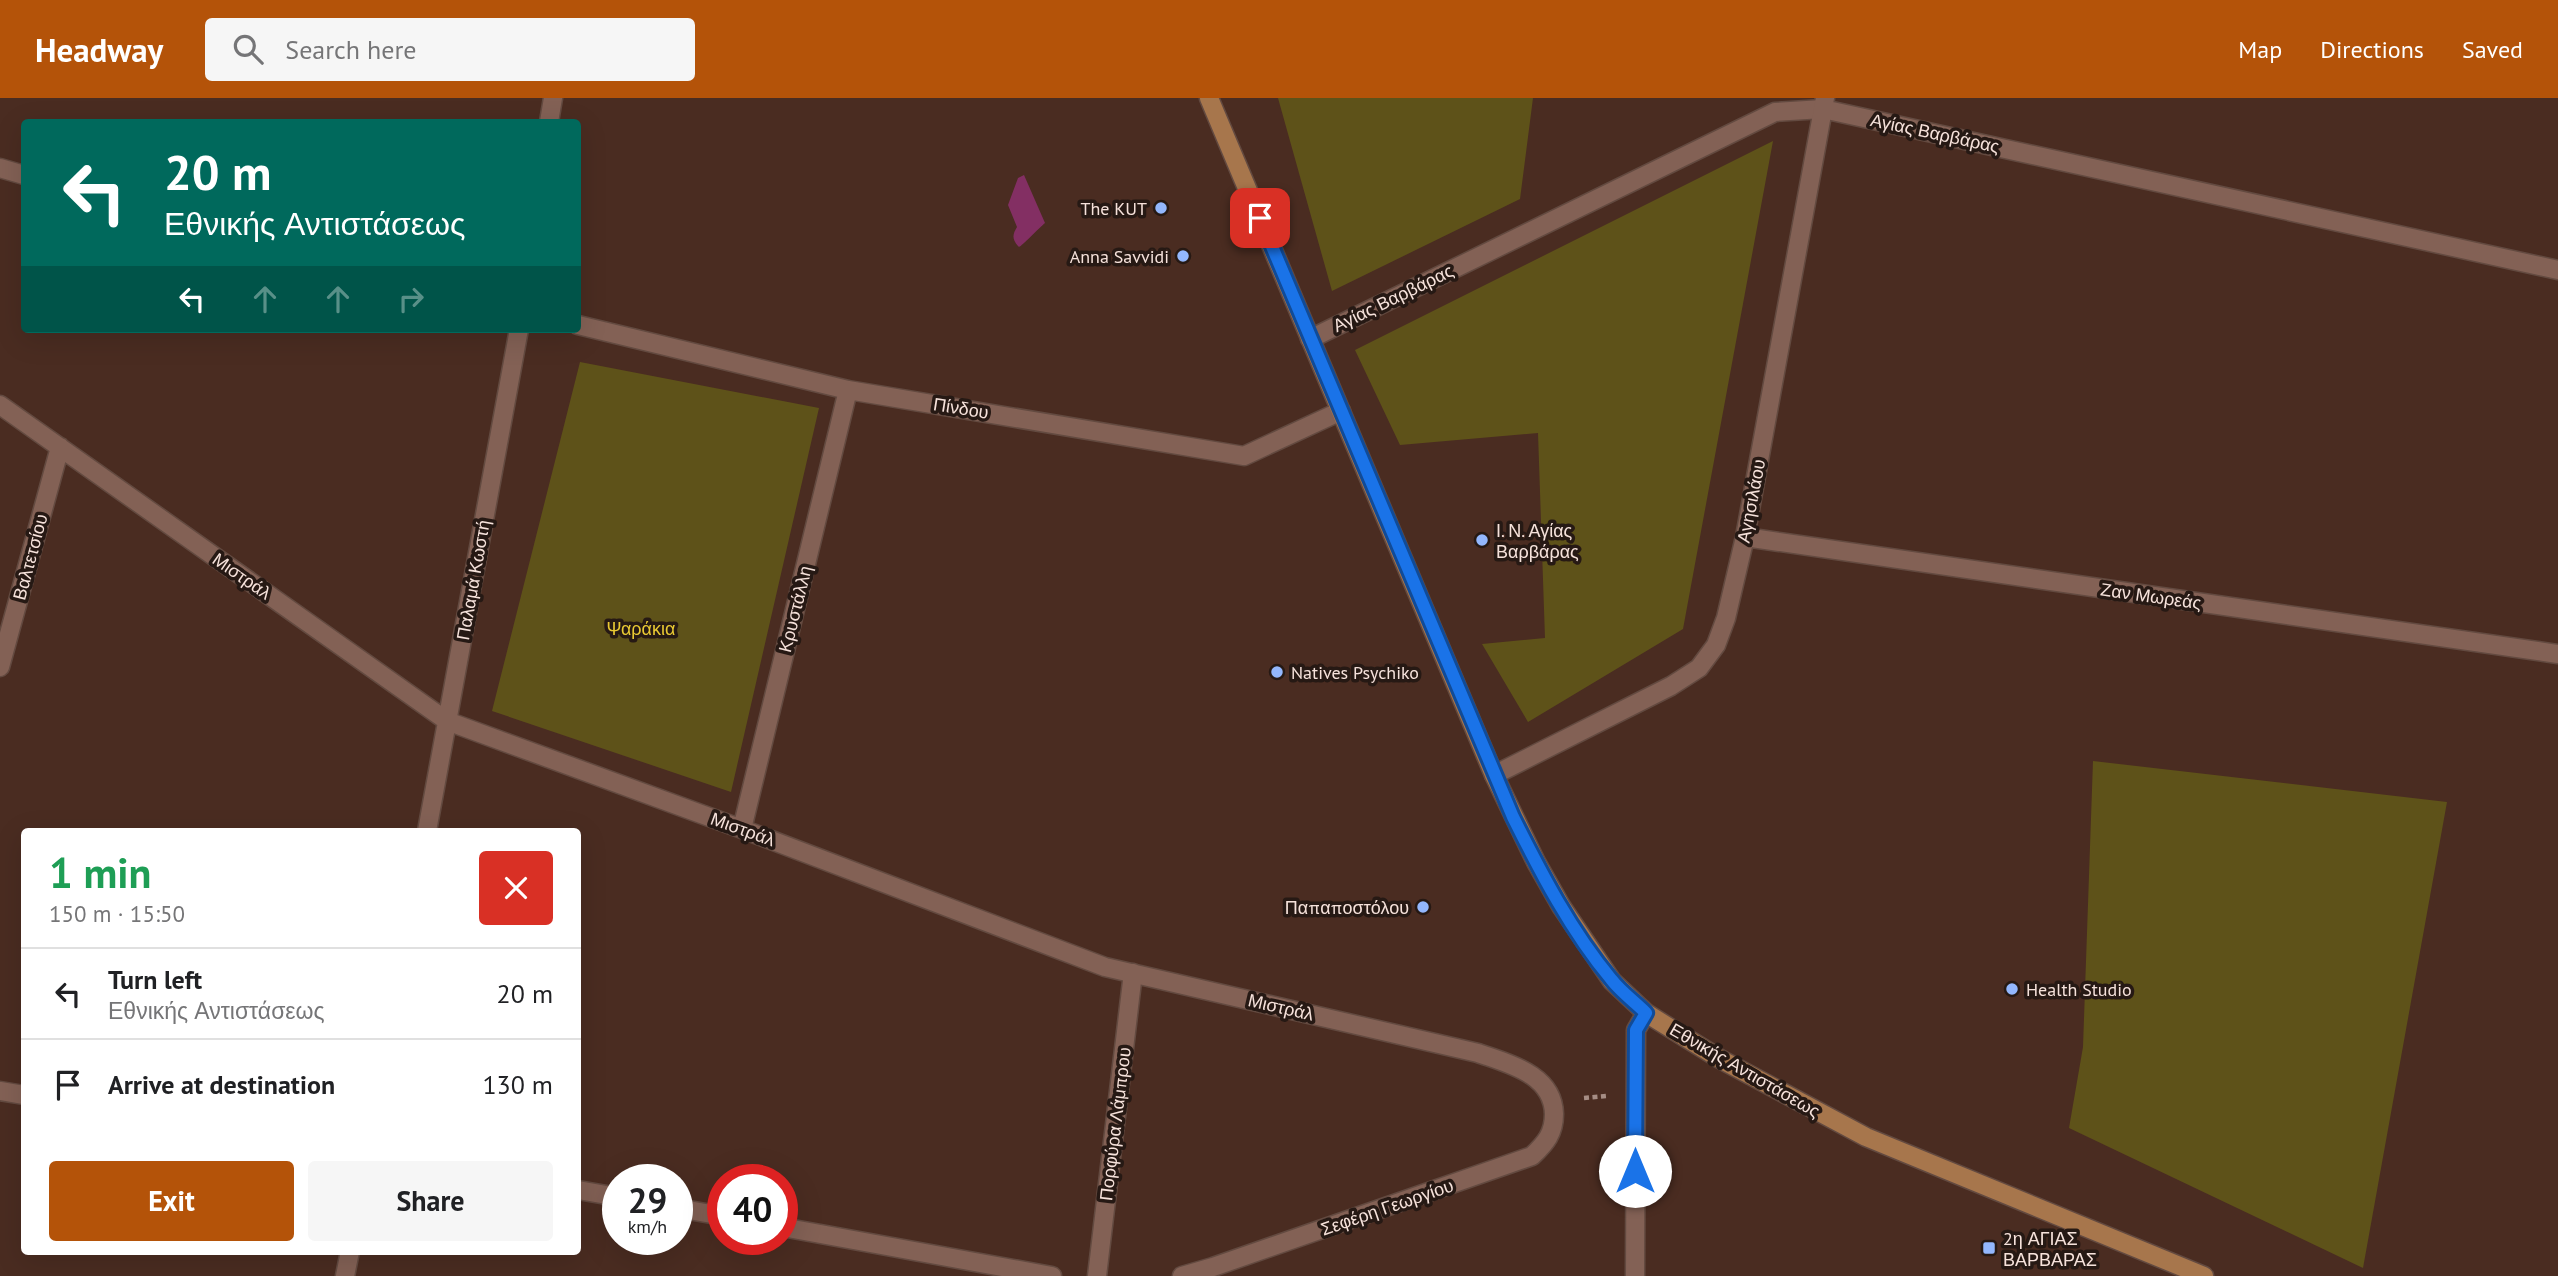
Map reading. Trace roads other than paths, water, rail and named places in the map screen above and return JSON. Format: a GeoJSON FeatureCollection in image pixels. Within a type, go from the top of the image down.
{"type":"FeatureCollection","features":[{"type":"Feature","properties":{"kind":"main road","name":"Εθνικής Αντιστάσεως"},"geometry":{"type":"LineString","coordinates":[[1209,98],[1494,775],[1536,863],[1561,906],[1612,981],[1646,1013],[1720,1059],[1866,1137],[2204,1276]]}},
{"type":"Feature","properties":{"kind":"street"},"geometry":{"type":"LineString","coordinates":[[550,119],[553,98]]}},
{"type":"Feature","properties":{"kind":"street","name":"Αγίας Βαρβάρας"},"geometry":{"type":"LineString","coordinates":[[1310,339],[1775,112],[1824,103],[2558,270]]}},
{"type":"Feature","properties":{"kind":"street","name":"Αγησιλάου"},"geometry":{"type":"LineString","coordinates":[[1494,775],[1671,686],[1699,668],[1716,645],[1726,618],[1745,537],[1824,103]]}},
{"type":"Feature","properties":{"kind":"street"},"geometry":{"type":"LineString","coordinates":[[0,168],[21,174]]}},
{"type":"Feature","properties":{"kind":"street","name":"Πίνδου"},"geometry":{"type":"LineString","coordinates":[[581,326],[848,390],[1244,456],[1341,411]]}},
{"type":"Feature","properties":{"kind":"street","name":"Παλαμά Κωστή"},"geometry":{"type":"LineString","coordinates":[[428,828],[518,333]]}},
{"type":"Feature","properties":{"kind":"street","name":"Κρυστάλλη"},"geometry":{"type":"LineString","coordinates":[[742,829],[848,390]]}},
{"type":"Feature","properties":{"kind":"street","name":"Μιστράλ"},"geometry":{"type":"LineString","coordinates":[[0,405],[447,721],[742,829],[1105,967],[1478,1053],[1523,1070],[1542,1083],[1554,1102]]}},
{"type":"Feature","properties":{"kind":"street","name":"Βαλτετσίου"},"geometry":{"type":"LineString","coordinates":[[0,667],[60,447]]}},
{"type":"Feature","properties":{"kind":"street","name":"Ζαν Μωρεάς"},"geometry":{"type":"LineString","coordinates":[[1745,537],[2558,654]]}},
{"type":"Feature","properties":{"kind":"street","name":"Πορφύρα Λάμπρου"},"geometry":{"type":"LineString","coordinates":[[1097,1276],[1133,973]]}},
{"type":"Feature","properties":{"kind":"street"},"geometry":{"type":"LineString","coordinates":[[1635,1276],[1636,1030],[1646,1013]]}},
{"type":"Feature","properties":{"kind":"street"},"geometry":{"type":"LineString","coordinates":[[0,1091],[21,1094]]}},
{"type":"Feature","properties":{"kind":"street","name":"Σεφέρη Γεωργίου"},"geometry":{"type":"LineString","coordinates":[[1182,1276],[1213,1268],[1532,1156],[1548,1141],[1554,1121],[1554,1102]]}},
{"type":"Feature","properties":{"kind":"street"},"geometry":{"type":"LineString","coordinates":[[581,1191],[602,1194]]}},
{"type":"Feature","properties":{"kind":"street"},"geometry":{"type":"LineString","coordinates":[[798,1230],[1052,1276]]}},
{"type":"Feature","properties":{"kind":"street"},"geometry":{"type":"LineString","coordinates":[[345,1276],[349,1255]]}},
{"type":"Feature","properties":{"kind":"place","name":"The KUT"},"geometry":{"type":"Point","coordinates":[1161,208]}},
{"type":"Feature","properties":{"kind":"place","name":"Anna Savvidi"},"geometry":{"type":"Point","coordinates":[1183,256]}},
{"type":"Feature","properties":{"kind":"place","name":"Ι. Ν. Αγίας Βαρβάρας"},"geometry":{"type":"Point","coordinates":[1482,540]}},
{"type":"Feature","properties":{"kind":"place","name":"Natives Psychiko"},"geometry":{"type":"Point","coordinates":[1277,672]}},
{"type":"Feature","properties":{"kind":"place","name":"Παπαποστόλου"},"geometry":{"type":"Point","coordinates":[1423,907]}},
{"type":"Feature","properties":{"kind":"place","name":"Health Studio"},"geometry":{"type":"Point","coordinates":[2012,989]}},
{"type":"Feature","properties":{"kind":"place","name":"2η ΑΓΙΑΣ ΒΑΡΒΑΡΑΣ"},"geometry":{"type":"Point","coordinates":[1989,1248]}},
{"type":"Feature","properties":{"kind":"park label","name":"Ψαράκια"},"geometry":{"type":"Point","coordinates":[641,628]}}]}
